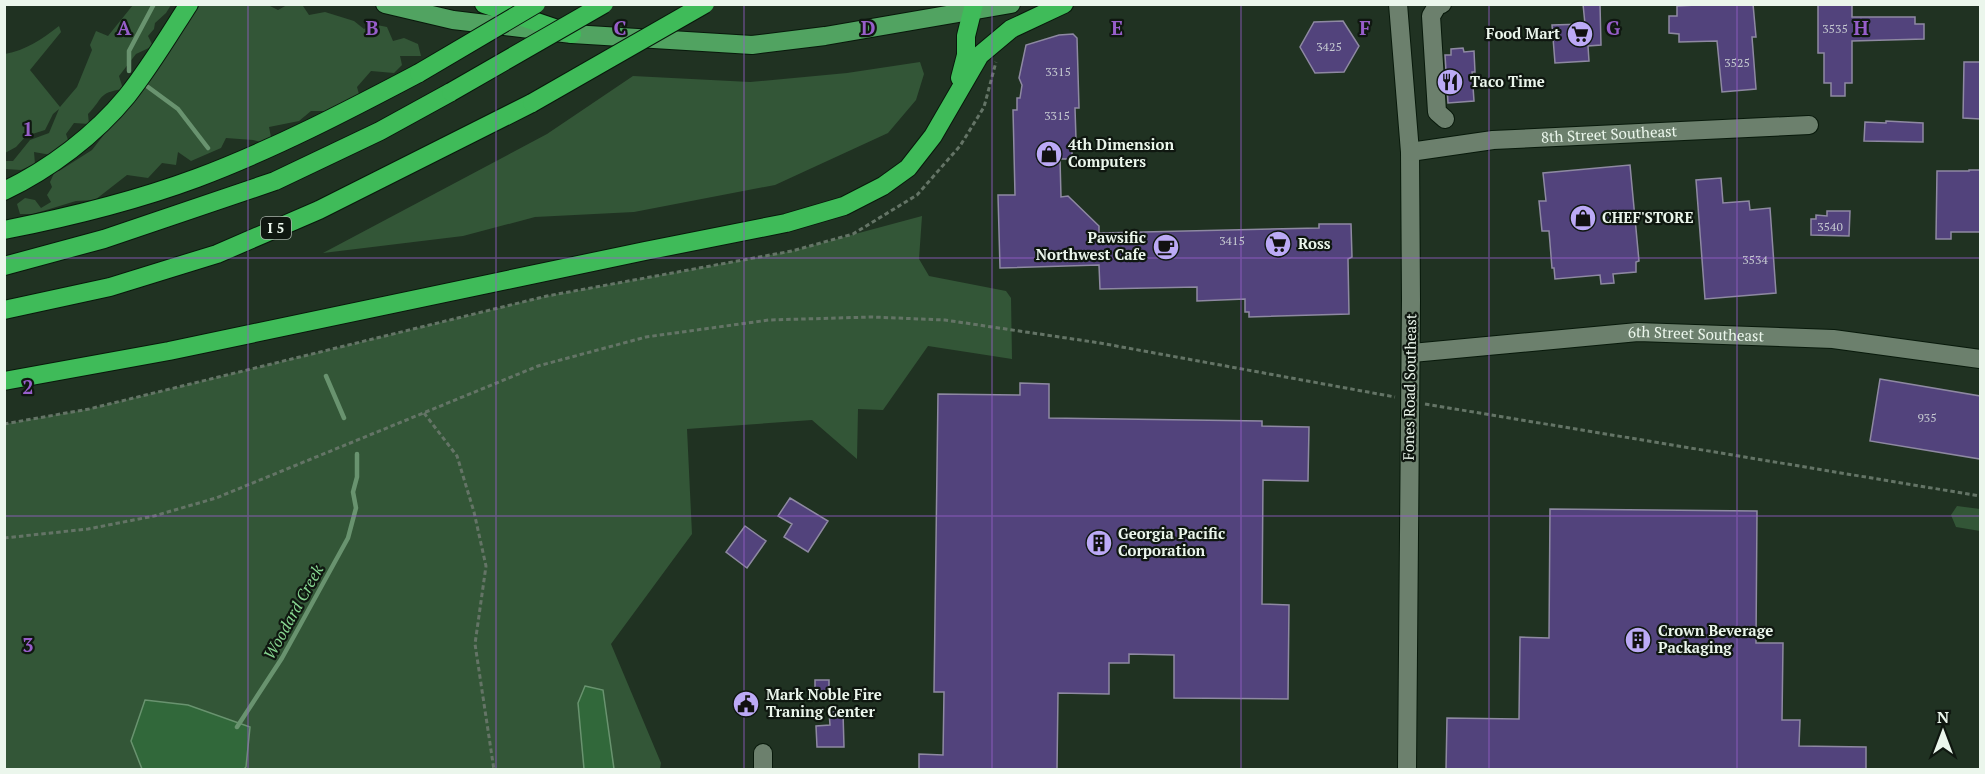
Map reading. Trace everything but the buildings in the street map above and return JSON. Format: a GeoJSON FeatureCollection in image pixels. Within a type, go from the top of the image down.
{"type":"FeatureCollection","features":[{"type":"Feature","properties":{"kind":"highway"},"geometry":{"type":"LineString","coordinates":[[4,191],[51,163],[105,120],[142,76],[189,4]]}},
{"type":"Feature","properties":{"kind":"highway"},"geometry":{"type":"LineString","coordinates":[[484,4],[572,34]]}},
{"type":"Feature","properties":{"kind":"highway"},"geometry":{"type":"LineString","coordinates":[[4,231],[123,202],[197,178],[285,141],[419,73],[536,4]]}},
{"type":"Feature","properties":{"kind":"highway"},"geometry":{"type":"LineString","coordinates":[[4,266],[104,239],[275,181],[380,131],[604,4]]}},
{"type":"Feature","properties":{"kind":"highway","name":"I 5"},"geometry":{"type":"LineString","coordinates":[[4,310],[110,287],[217,254],[319,210],[532,104],[705,4]]}},
{"type":"Feature","properties":{"kind":"highway"},"geometry":{"type":"LineString","coordinates":[[4,381],[169,351],[645,250],[786,223],[835,208],[883,186],[908,168],[933,136],[980,55],[1011,29],[1064,4]]}},
{"type":"Feature","properties":{"kind":"highway"},"geometry":{"type":"LineString","coordinates":[[955,97],[966,56],[966,36],[973,8]]}},
{"type":"Feature","properties":{"kind":"main road"},"geometry":{"type":"LineString","coordinates":[[385,4],[453,20],[572,34],[730,45],[762,45],[825,36],[973,8],[1011,4]]}},
{"type":"Feature","properties":{"kind":"street","name":"Fones Road Southeast"},"geometry":{"type":"LineString","coordinates":[[1398,4],[1410,152],[1412,353],[1407,770]]}},
{"type":"Feature","properties":{"kind":"street"},"geometry":{"type":"LineString","coordinates":[[1442,4],[1437,6],[1431,16],[1437,110],[1446,119]]}},
{"type":"Feature","properties":{"kind":"street","name":"8th Street Southeast"},"geometry":{"type":"LineString","coordinates":[[1410,152],[1493,140],[1809,125]]}},
{"type":"Feature","properties":{"kind":"street","name":"6th Street Southeast"},"geometry":{"type":"LineString","coordinates":[[1412,353],[1638,333],[1833,339],[1980,359]]}},
{"type":"Feature","properties":{"kind":"path"},"geometry":{"type":"LineString","coordinates":[[4,538],[88,529],[154,516],[216,498],[538,366],[646,336],[769,320],[872,317],[945,320],[1100,343],[1394,397]]}},
{"type":"Feature","properties":{"kind":"path"},"geometry":{"type":"LineString","coordinates":[[1424,404],[1980,496]]}},
{"type":"Feature","properties":{"kind":"path"},"geometry":{"type":"LineString","coordinates":[[424,413],[457,456],[474,512],[486,566],[475,644],[494,770]]}},
{"type":"Feature","properties":{"kind":"shaded area"},"geometry":{"type":"Polygon","coordinates":[[[133,5],[171,5],[155,23],[154,29],[148,36],[153,46],[136,54],[119,76],[123,89],[109,92],[102,97],[88,114],[89,124],[74,123],[66,134],[69,143],[51,155],[34,152],[35,164],[21,170],[5,169],[5,161],[13,161],[30,140],[49,133],[59,109],[53,114],[45,130],[26,136],[16,147],[5,153],[5,54],[33,44],[59,26],[61,32],[30,70],[60,107],[77,87],[92,50],[90,45],[96,31],[108,36],[133,5]]]}},
{"type":"Feature","properties":{"kind":"shaded area"},"geometry":{"type":"Polygon","coordinates":[[[198,5],[268,5],[278,10],[287,5],[303,6],[309,15],[325,12],[354,21],[364,29],[372,24],[387,27],[393,41],[404,38],[418,44],[421,56],[400,56],[402,65],[394,73],[371,71],[357,87],[359,94],[343,106],[328,111],[311,111],[299,121],[269,127],[271,137],[265,143],[226,138],[221,148],[191,161],[178,152],[176,165],[162,163],[148,178],[127,175],[95,200],[76,201],[33,214],[20,214],[17,204],[25,198],[35,200],[41,208],[51,202],[47,195],[52,187],[50,182],[56,169],[59,171],[92,150],[159,64],[198,5]]]}},
{"type":"Feature","properties":{"kind":"shaded area"},"geometry":{"type":"Polygon","coordinates":[[[920,62],[924,74],[916,100],[888,133],[775,185],[634,212],[535,217],[463,236],[323,253],[547,134],[633,76],[750,82],[847,73],[920,62]]]}},
{"type":"Feature","properties":{"kind":"shaded area"},"geometry":{"type":"Polygon","coordinates":[[[922,216],[919,259],[929,276],[1006,291],[1011,298],[1012,359],[928,346],[883,410],[858,409],[857,459],[812,420],[687,429],[692,534],[611,644],[661,763],[660,769],[614,769],[603,691],[578,704],[584,769],[243,769],[246,766],[146,700],[131,741],[142,769],[5,769],[5,424],[89,409],[547,296],[792,251],[922,216]]]}},
{"type":"Feature","properties":{"kind":"shaded area"},"geometry":{"type":"Polygon","coordinates":[[[1957,506],[1980,509],[1980,531],[1956,527],[1951,515],[1957,506]]]}},
{"type":"Feature","properties":{"kind":"shaded area"},"geometry":{"type":"Polygon","coordinates":[[[585,686],[603,690],[614,769],[584,769],[578,703],[585,686]]]}},
{"type":"Feature","properties":{"kind":"shaded area"},"geometry":{"type":"Polygon","coordinates":[[[145,700],[188,705],[250,727],[246,767],[243,770],[142,769],[131,741],[145,700]]]}},
{"type":"Feature","properties":{"kind":"waterway","name":"Woodard Creek"},"geometry":{"type":"LineString","coordinates":[[129,71],[129,51],[154,4]]}},
{"type":"Feature","properties":{"kind":"waterway","name":"Woodard Creek"},"geometry":{"type":"LineString","coordinates":[[148,87],[178,109],[208,148]]}},
{"type":"Feature","properties":{"kind":"waterway","name":"Woodard Creek"},"geometry":{"type":"LineString","coordinates":[[326,376],[344,418]]}},
{"type":"Feature","properties":{"kind":"waterway","name":"Woodard Creek"},"geometry":{"type":"LineString","coordinates":[[237,727],[282,658],[348,538],[356,508],[353,492],[357,477],[357,454]]}},
{"type":"Feature","properties":{"kind":"place","name":"Food Mart"},"geometry":{"type":"Point","coordinates":[1580,34]}},
{"type":"Feature","properties":{"kind":"place","name":"Taco Time"},"geometry":{"type":"Point","coordinates":[1450,82]}},
{"type":"Feature","properties":{"kind":"place","name":"4th Dimension Computers"},"geometry":{"type":"Point","coordinates":[1049,154]}},
{"type":"Feature","properties":{"kind":"place","name":"CHEF'STORE"},"geometry":{"type":"Point","coordinates":[1583,218]}},
{"type":"Feature","properties":{"kind":"place","name":"Ross"},"geometry":{"type":"Point","coordinates":[1278,244]}},
{"type":"Feature","properties":{"kind":"place","name":"Pawsific Northwest Cafe"},"geometry":{"type":"Point","coordinates":[1166,247]}},
{"type":"Feature","properties":{"kind":"place","name":"Georgia Pacific Corporation"},"geometry":{"type":"Point","coordinates":[1099,543]}},
{"type":"Feature","properties":{"kind":"place","name":"Crown Beverage Packaging"},"geometry":{"type":"Point","coordinates":[1638,640]}},
{"type":"Feature","properties":{"kind":"place","name":"Mark Noble Fire Traning Center"},"geometry":{"type":"Point","coordinates":[746,704]}}]}
